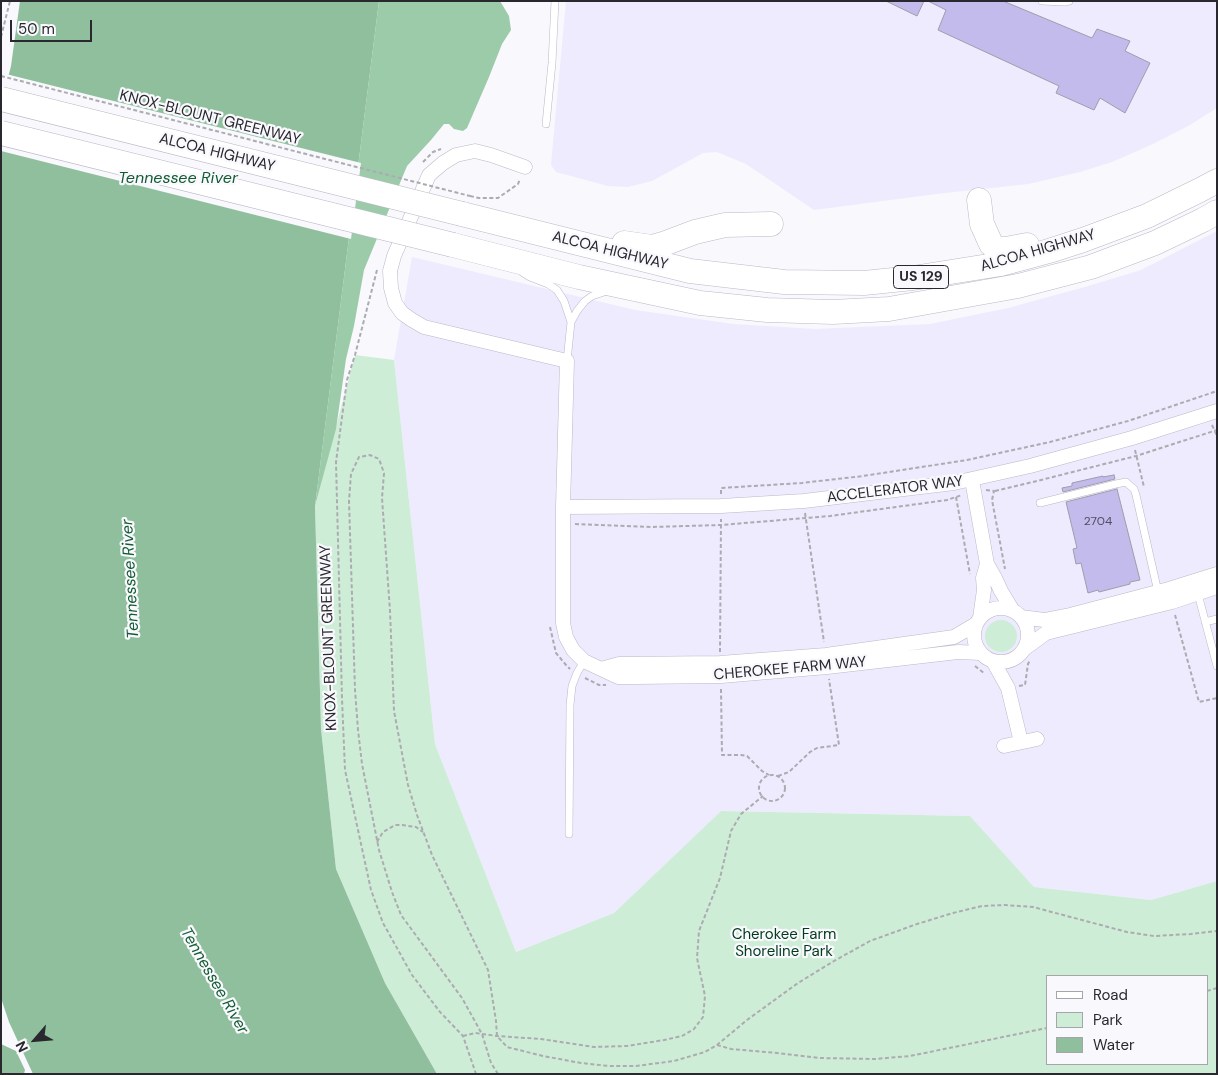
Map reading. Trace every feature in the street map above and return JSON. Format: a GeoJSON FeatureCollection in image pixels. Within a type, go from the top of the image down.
{"type":"FeatureCollection","features":[{"type":"Feature","properties":{"kind":"highway","name":"ALCOA HIGHWAY"},"geometry":{"type":"LineString","coordinates":[[1,99],[466,205],[500,223],[690,271],[784,282],[864,283],[913,278],[1001,264],[1083,240],[1146,216],[1217,180]]}},
{"type":"Feature","properties":{"kind":"highway","name":"ALCOA HIGHWAY"},"geometry":{"type":"LineString","coordinates":[[1,133],[622,286],[700,303],[767,310],[833,312],[889,309],[1018,286],[1091,267],[1155,243],[1217,212]]}},
{"type":"Feature","properties":{"kind":"highway"},"geometry":{"type":"LineString","coordinates":[[979,200],[982,224],[991,244],[998,249],[1006,249],[1088,226],[1217,170]]}},
{"type":"Feature","properties":{"kind":"highway"},"geometry":{"type":"LineString","coordinates":[[500,223],[520,219],[616,242],[652,247],[695,232],[725,225],[771,224]]}},
{"type":"Feature","properties":{"kind":"street"},"geometry":{"type":"LineString","coordinates":[[525,168],[475,151],[456,155],[443,162],[429,175],[394,256],[390,271],[391,288],[402,313],[424,327],[567,362]]}},
{"type":"Feature","properties":{"kind":"street","name":"CHEROKEE FARM WAY"},"geometry":{"type":"LineString","coordinates":[[567,362],[562,623],[566,637],[573,650],[584,661],[618,677],[721,669],[954,637],[978,621]]}},
{"type":"Feature","properties":{"kind":"street","name":"ACCELERATOR WAY"},"geometry":{"type":"LineString","coordinates":[[563,507],[721,506],[804,501],[944,484],[973,486],[1030,466],[1132,438],[1217,411]]}},
{"type":"Feature","properties":{"kind":"street"},"geometry":{"type":"LineString","coordinates":[[973,486],[987,564],[1001,591],[1025,624],[1028,632],[1027,641],[1008,688]]}},
{"type":"Feature","properties":{"kind":"street"},"geometry":{"type":"LineString","coordinates":[[987,564],[983,578],[984,590],[978,621],[974,631],[974,639],[980,653],[986,658],[1002,662],[1011,661],[1046,634],[1172,602],[1217,588]]}},
{"type":"Feature","properties":{"kind":"street"},"geometry":{"type":"LineString","coordinates":[[978,621],[987,612],[996,609],[1004,609],[1044,620],[1158,592],[1217,574]]}},
{"type":"Feature","properties":{"kind":"street","name":"CHEROKEE FARM WAY"},"geometry":{"type":"LineString","coordinates":[[721,669],[827,667],[958,652],[980,653]]}},
{"type":"Feature","properties":{"kind":"street"},"geometry":{"type":"LineString","coordinates":[[993,661],[1008,688],[1021,742]]}},
{"type":"Feature","properties":{"kind":"street"},"geometry":{"type":"LineString","coordinates":[[1004,746],[1037,738]]}},
{"type":"Feature","properties":{"kind":"lane"},"geometry":{"type":"LineString","coordinates":[[546,124],[552,63],[555,1]]}},
{"type":"Feature","properties":{"kind":"lane"},"geometry":{"type":"LineString","coordinates":[[1042,1],[1069,1]]}},
{"type":"Feature","properties":{"kind":"lane","name":"CHEROKEE FARM WAY"},"geometry":{"type":"LineString","coordinates":[[497,256],[530,277],[548,284],[556,290],[564,301],[571,322]]}},
{"type":"Feature","properties":{"kind":"lane","name":"CHEROKEE FARM WAY"},"geometry":{"type":"LineString","coordinates":[[567,362],[571,322],[577,311],[592,296],[622,286]]}},
{"type":"Feature","properties":{"kind":"lane"},"geometry":{"type":"LineString","coordinates":[[1040,503],[1126,482],[1134,489],[1136,495],[1158,592]]}},
{"type":"Feature","properties":{"kind":"lane"},"geometry":{"type":"LineString","coordinates":[[1198,594],[1217,666]]}},
{"type":"Feature","properties":{"kind":"lane"},"geometry":{"type":"LineString","coordinates":[[1205,622],[1217,619]]}},
{"type":"Feature","properties":{"kind":"lane"},"geometry":{"type":"LineString","coordinates":[[569,834],[570,705],[572,686],[584,661]]}},
{"type":"Feature","properties":{"kind":"path"},"geometry":{"type":"LineString","coordinates":[[1,37],[10,1]]}},
{"type":"Feature","properties":{"kind":"path","name":"KNOX-BLOUNT GREENWAY"},"geometry":{"type":"LineString","coordinates":[[1,76],[466,205],[480,198],[498,198],[518,184],[525,168]]}},
{"type":"Feature","properties":{"kind":"path"},"geometry":{"type":"LineString","coordinates":[[420,166],[433,152],[441,149]]}},
{"type":"Feature","properties":{"kind":"path"},"geometry":{"type":"LineString","coordinates":[[412,184],[416,175]]}},
{"type":"Feature","properties":{"kind":"path","name":"KNOX-BLOUNT GREENWAY"},"geometry":{"type":"LineString","coordinates":[[379,263],[347,380],[336,462],[341,690],[345,770],[371,890],[383,922],[412,975],[440,1012],[462,1036],[476,1074]]}},
{"type":"Feature","properties":{"kind":"path"},"geometry":{"type":"LineString","coordinates":[[769,775],[760,784],[760,793],[770,800],[775,800],[784,791],[784,783],[781,779],[762,771],[747,756],[722,755],[721,488],[802,483],[951,463],[1050,442],[1128,421],[1217,391]]}},
{"type":"Feature","properties":{"kind":"path"},"geometry":{"type":"LineString","coordinates":[[563,522],[652,527],[721,525],[830,516],[947,500],[973,486],[994,491],[1034,482],[1136,456],[1217,430]]}},
{"type":"Feature","properties":{"kind":"path"},"geometry":{"type":"LineString","coordinates":[[1132,438],[1145,493]]}},
{"type":"Feature","properties":{"kind":"path"},"geometry":{"type":"LineString","coordinates":[[994,491],[992,500],[1006,576]]}},
{"type":"Feature","properties":{"kind":"path"},"geometry":{"type":"LineString","coordinates":[[1172,602],[1199,702],[1217,698]]}},
{"type":"Feature","properties":{"kind":"path"},"geometry":{"type":"LineString","coordinates":[[550,620],[550,630],[556,653],[566,665],[577,673],[606,686]]}},
{"type":"Feature","properties":{"kind":"path"},"geometry":{"type":"LineString","coordinates":[[462,1036],[475,1033],[540,1039],[594,1047],[627,1046],[664,1040],[682,1036],[694,1029],[703,1017],[705,996],[697,958],[699,931],[720,878],[731,831],[742,814],[762,796]]}},
{"type":"Feature","properties":{"kind":"path"},"geometry":{"type":"LineString","coordinates":[[377,842],[383,832],[395,826],[409,825],[423,832]]}},
{"type":"Feature","properties":{"kind":"path"},"geometry":{"type":"LineString","coordinates":[[717,1045],[731,1049],[777,1052],[819,1058],[875,1059],[910,1056],[1046,1028]]}},
{"type":"Feature","properties":{"kind":"shaded area"},"geometry":{"type":"Polygon","coordinates":[[[379,1],[500,1],[509,16],[511,30],[502,44],[467,128],[463,131],[454,129],[449,124],[444,124],[407,166],[364,270],[346,359],[336,429],[315,506],[379,1]]]}},
{"type":"Feature","properties":{"kind":"shaded area"},"geometry":{"type":"Polygon","coordinates":[[[566,1],[1217,1],[1217,108],[1153,144],[1112,162],[1080,172],[1028,184],[814,210],[746,164],[717,152],[703,153],[652,181],[628,187],[608,186],[556,172],[551,165],[566,1]]]}},
{"type":"Feature","properties":{"kind":"shaded area"},"geometry":{"type":"Polygon","coordinates":[[[1217,231],[1217,881],[1151,900],[1034,887],[970,816],[721,811],[614,913],[516,952],[435,744],[394,360],[412,257],[635,310],[733,324],[815,329],[930,324],[1008,308],[1141,270],[1217,231]]]}},
{"type":"Feature","properties":{"kind":"green space","name":"Cherokee Farm Shoreline Park"},"geometry":{"type":"Polygon","coordinates":[[[355,355],[394,360],[435,744],[516,952],[614,913],[721,811],[970,816],[1034,887],[1151,900],[1217,881],[1217,1074],[437,1074],[385,983],[336,869],[321,729],[315,506],[355,355]]]}},
{"type":"Feature","properties":{"kind":"green space"},"geometry":{"type":"Polygon","coordinates":[[[1001,620],[1007,621],[1012,625],[1016,630],[1016,642],[1012,647],[1007,651],[1001,652],[995,651],[990,647],[986,642],[985,636],[986,630],[990,625],[995,621],[1001,620]]]}},
{"type":"Feature","properties":{"kind":"water","name":"Tennessee River"},"geometry":{"type":"Polygon","coordinates":[[[20,1],[379,1],[315,506],[321,729],[336,869],[385,983],[437,1074],[33,1074],[9,1022],[1,998],[1,105],[11,66],[20,1]]]}},
{"type":"Feature","properties":{"kind":"water"},"geometry":{"type":"Polygon","coordinates":[[[1,1044],[16,1051],[25,1070],[24,1074],[1,1074],[1,1044]]]}},
{"type":"Feature","properties":{"kind":"pier"},"geometry":{"type":"Polygon","coordinates":[[[6,74],[361,163],[351,239],[1,151],[1,95],[6,74]]]}},
{"type":"Feature","properties":{"kind":"building"},"geometry":{"type":"Polygon","coordinates":[[[886,1],[924,1],[917,16],[886,1]]]}},
{"type":"Feature","properties":{"kind":"building"},"geometry":{"type":"Polygon","coordinates":[[[928,1],[1003,1],[1092,38],[1097,29],[1130,41],[1125,51],[1150,63],[1125,113],[1100,98],[1094,110],[1056,93],[1059,86],[938,30],[946,10],[928,1]]]}},
{"type":"Feature","properties":{"kind":"building"},"geometry":{"type":"Polygon","coordinates":[[[1114,475],[1115,479],[1063,492],[1062,488],[1072,486],[1072,483],[1114,475]]]}},
{"type":"Feature","properties":{"kind":"building"},"geometry":{"type":"Polygon","coordinates":[[[1117,489],[1140,580],[1099,592],[1098,590],[1088,593],[1081,563],[1076,564],[1073,549],[1077,548],[1066,502],[1117,489]]]}}]}
